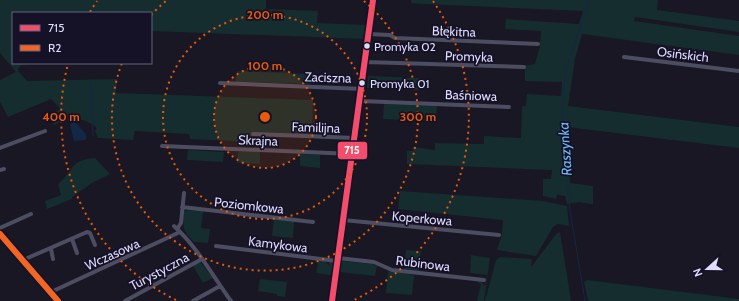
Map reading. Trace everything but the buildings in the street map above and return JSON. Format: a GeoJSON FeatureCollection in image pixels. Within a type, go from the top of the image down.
{"type":"FeatureCollection","features":[{"type":"Feature","properties":{"kind":"street"},"geometry":{"type":"LineString","coordinates":[[332,301],[363,89],[373,0]]}},
{"type":"Feature","properties":{"kind":"street","name":"Błękitna"},"geometry":{"type":"LineString","coordinates":[[369,34],[390,35],[395,38],[538,44]]}},
{"type":"Feature","properties":{"kind":"street","name":"Osińskich"},"geometry":{"type":"LineString","coordinates":[[624,57],[739,71]]}},
{"type":"Feature","properties":{"kind":"street","name":"Promyka"},"geometry":{"type":"LineString","coordinates":[[366,62],[524,67]]}},
{"type":"Feature","properties":{"kind":"street","name":"Zaciszna"},"geometry":{"type":"LineString","coordinates":[[220,83],[363,89]]}},
{"type":"Feature","properties":{"kind":"street","name":"Baśniowa"},"geometry":{"type":"LineString","coordinates":[[361,101],[509,107]]}},
{"type":"Feature","properties":{"kind":"street"},"geometry":{"type":"LineString","coordinates":[[0,148],[45,131]]}},
{"type":"Feature","properties":{"kind":"street","name":"Familijna"},"geometry":{"type":"LineString","coordinates":[[253,134],[355,138]]}},
{"type":"Feature","properties":{"kind":"street","name":"Skrajna"},"geometry":{"type":"LineString","coordinates":[[162,146],[353,154]]}},
{"type":"Feature","properties":{"kind":"street"},"geometry":{"type":"LineString","coordinates":[[184,193],[181,223],[177,229],[201,255],[202,259],[231,301]]}},
{"type":"Feature","properties":{"kind":"street","name":"Poziomkowa"},"geometry":{"type":"LineString","coordinates":[[182,207],[313,222]]}},
{"type":"Feature","properties":{"kind":"street"},"geometry":{"type":"LineString","coordinates":[[0,228],[31,214]]}},
{"type":"Feature","properties":{"kind":"street","name":"Koperkowa"},"geometry":{"type":"LineString","coordinates":[[343,220],[499,235]]}},
{"type":"Feature","properties":{"kind":"street","name":"Wczasowa"},"geometry":{"type":"LineString","coordinates":[[51,292],[177,229]]}},
{"type":"Feature","properties":{"kind":"street"},"geometry":{"type":"LineString","coordinates":[[23,260],[89,232],[95,245]]}},
{"type":"Feature","properties":{"kind":"street"},"geometry":{"type":"LineString","coordinates":[[0,234],[58,301]]}},
{"type":"Feature","properties":{"kind":"street"},"geometry":{"type":"LineString","coordinates":[[72,239],[78,253]]}},
{"type":"Feature","properties":{"kind":"street","name":"Kamykowa"},"geometry":{"type":"LineString","coordinates":[[216,246],[338,260]]}},
{"type":"Feature","properties":{"kind":"street"},"geometry":{"type":"LineString","coordinates":[[50,249],[53,259]]}},
{"type":"Feature","properties":{"kind":"street","name":"Turystyczna"},"geometry":{"type":"LineString","coordinates":[[125,301],[202,259]]}},
{"type":"Feature","properties":{"kind":"street","name":"Rubinowa"},"geometry":{"type":"LineString","coordinates":[[338,260],[374,262],[392,270],[484,280]]}},
{"type":"Feature","properties":{"kind":"street"},"geometry":{"type":"LineString","coordinates":[[193,301],[220,286]]}},
{"type":"Feature","properties":{"kind":"green space"},"geometry":{"type":"Polygon","coordinates":[[[0,0],[266,0],[266,9],[318,11],[317,23],[367,25],[366,39],[152,31],[152,12],[12,12],[12,64],[30,64],[21,65],[18,69],[27,81],[117,79],[116,93],[313,100],[312,135],[253,133],[252,142],[190,139],[189,134],[135,131],[133,140],[98,138],[95,131],[97,128],[86,121],[76,119],[54,125],[49,115],[61,109],[51,99],[8,117],[0,102],[0,80],[16,72],[0,53],[0,0]]]}},
{"type":"Feature","properties":{"kind":"green space"},"geometry":{"type":"Polygon","coordinates":[[[411,0],[658,0],[657,10],[739,21],[739,32],[635,17],[634,21],[739,36],[739,55],[582,34],[575,59],[568,106],[739,127],[739,148],[567,127],[570,183],[593,186],[593,204],[579,202],[567,204],[565,196],[557,195],[556,199],[543,196],[543,179],[551,179],[552,170],[407,164],[407,151],[413,151],[413,147],[435,150],[435,143],[484,144],[484,136],[521,138],[522,106],[526,106],[527,94],[561,96],[562,82],[525,81],[525,66],[535,64],[540,46],[541,31],[505,29],[506,19],[579,24],[583,11],[424,4],[411,3],[411,0]]]}},
{"type":"Feature","properties":{"kind":"green space"},"geometry":{"type":"Polygon","coordinates":[[[237,71],[312,74],[311,84],[236,82],[237,71]]]}},
{"type":"Feature","properties":{"kind":"green space"},"geometry":{"type":"Polygon","coordinates":[[[368,76],[419,78],[419,90],[367,88],[368,76]]]}},
{"type":"Feature","properties":{"kind":"green space"},"geometry":{"type":"Polygon","coordinates":[[[384,104],[437,106],[436,121],[383,119],[384,104]]]}},
{"type":"Feature","properties":{"kind":"green space"},"geometry":{"type":"Polygon","coordinates":[[[188,150],[224,152],[223,162],[187,160],[188,150]]]}},
{"type":"Feature","properties":{"kind":"green space"},"geometry":{"type":"Polygon","coordinates":[[[238,152],[260,152],[260,164],[237,163],[238,152]]]}},
{"type":"Feature","properties":{"kind":"green space"},"geometry":{"type":"Polygon","coordinates":[[[300,154],[320,155],[320,168],[300,166],[300,154]]]}},
{"type":"Feature","properties":{"kind":"green space"},"geometry":{"type":"Polygon","coordinates":[[[95,158],[110,174],[92,183],[72,197],[72,199],[47,209],[45,201],[61,195],[58,184],[73,166],[81,161],[95,158]]]}},
{"type":"Feature","properties":{"kind":"green space"},"geometry":{"type":"Polygon","coordinates":[[[400,191],[543,201],[567,206],[569,226],[558,224],[553,227],[536,256],[497,250],[502,234],[503,220],[398,209],[400,191]]]}},
{"type":"Feature","properties":{"kind":"green space"},"geometry":{"type":"Polygon","coordinates":[[[187,210],[203,211],[201,228],[210,229],[208,243],[194,242],[185,231],[183,222],[184,212],[187,210]]]}},
{"type":"Feature","properties":{"kind":"green space"},"geometry":{"type":"Polygon","coordinates":[[[274,219],[294,222],[293,238],[272,236],[274,219]]]}},
{"type":"Feature","properties":{"kind":"green space"},"geometry":{"type":"Polygon","coordinates":[[[560,232],[571,301],[485,301],[496,260],[500,257],[532,259],[531,267],[557,233],[560,232]]]}},
{"type":"Feature","properties":{"kind":"green space"},"geometry":{"type":"Polygon","coordinates":[[[406,250],[421,251],[419,271],[404,269],[406,250]]]}},
{"type":"Feature","properties":{"kind":"green space"},"geometry":{"type":"Polygon","coordinates":[[[471,255],[490,258],[484,301],[477,301],[481,284],[475,280],[480,281],[485,286],[487,275],[470,273],[471,255]]]}},
{"type":"Feature","properties":{"kind":"green space"},"geometry":{"type":"Polygon","coordinates":[[[315,260],[325,261],[329,266],[329,262],[335,262],[333,273],[329,275],[316,273],[318,263],[315,260]]]}},
{"type":"Feature","properties":{"kind":"green space"},"geometry":{"type":"Polygon","coordinates":[[[341,261],[373,264],[377,266],[375,276],[339,272],[341,261]]]}},
{"type":"Feature","properties":{"kind":"green space"},"geometry":{"type":"Polygon","coordinates":[[[200,262],[213,278],[203,283],[193,266],[200,262]]]}},
{"type":"Feature","properties":{"kind":"green space"},"geometry":{"type":"Polygon","coordinates":[[[388,271],[414,275],[412,295],[386,293],[388,271]]]}},
{"type":"Feature","properties":{"kind":"green space"},"geometry":{"type":"Polygon","coordinates":[[[260,279],[287,282],[285,297],[258,291],[260,279]]]}},
{"type":"Feature","properties":{"kind":"green space"},"geometry":{"type":"Polygon","coordinates":[[[587,280],[739,299],[739,301],[588,301],[584,282],[587,280]]]}},
{"type":"Feature","properties":{"kind":"water"},"geometry":{"type":"Polygon","coordinates":[[[72,122],[75,122],[85,133],[87,138],[85,140],[74,141],[70,125],[72,122]]]}},
{"type":"Feature","properties":{"kind":"waterway","name":"Raszynka"},"geometry":{"type":"LineString","coordinates":[[585,301],[569,204],[563,118],[564,86],[568,64],[589,0]]}},
{"type":"Feature","properties":{"kind":"waterway"},"geometry":{"type":"LineString","coordinates":[[91,81],[92,105]]}},
{"type":"Feature","properties":{"kind":"waterway"},"geometry":{"type":"LineString","coordinates":[[92,106],[93,136]]}},
{"type":"Feature","properties":{"kind":"transit line","name":"715"},"geometry":{"type":"LineString","coordinates":[[332,301],[373,0]]}},
{"type":"Feature","properties":{"kind":"transit line","name":"R2"},"geometry":{"type":"LineString","coordinates":[[0,234],[58,301]]}},
{"type":"Feature","properties":{"kind":"place","name":"Promyka 02"},"geometry":{"type":"Point","coordinates":[367,46]}},
{"type":"Feature","properties":{"kind":"place","name":"Promyka 01"},"geometry":{"type":"Point","coordinates":[362,83]}}]}
